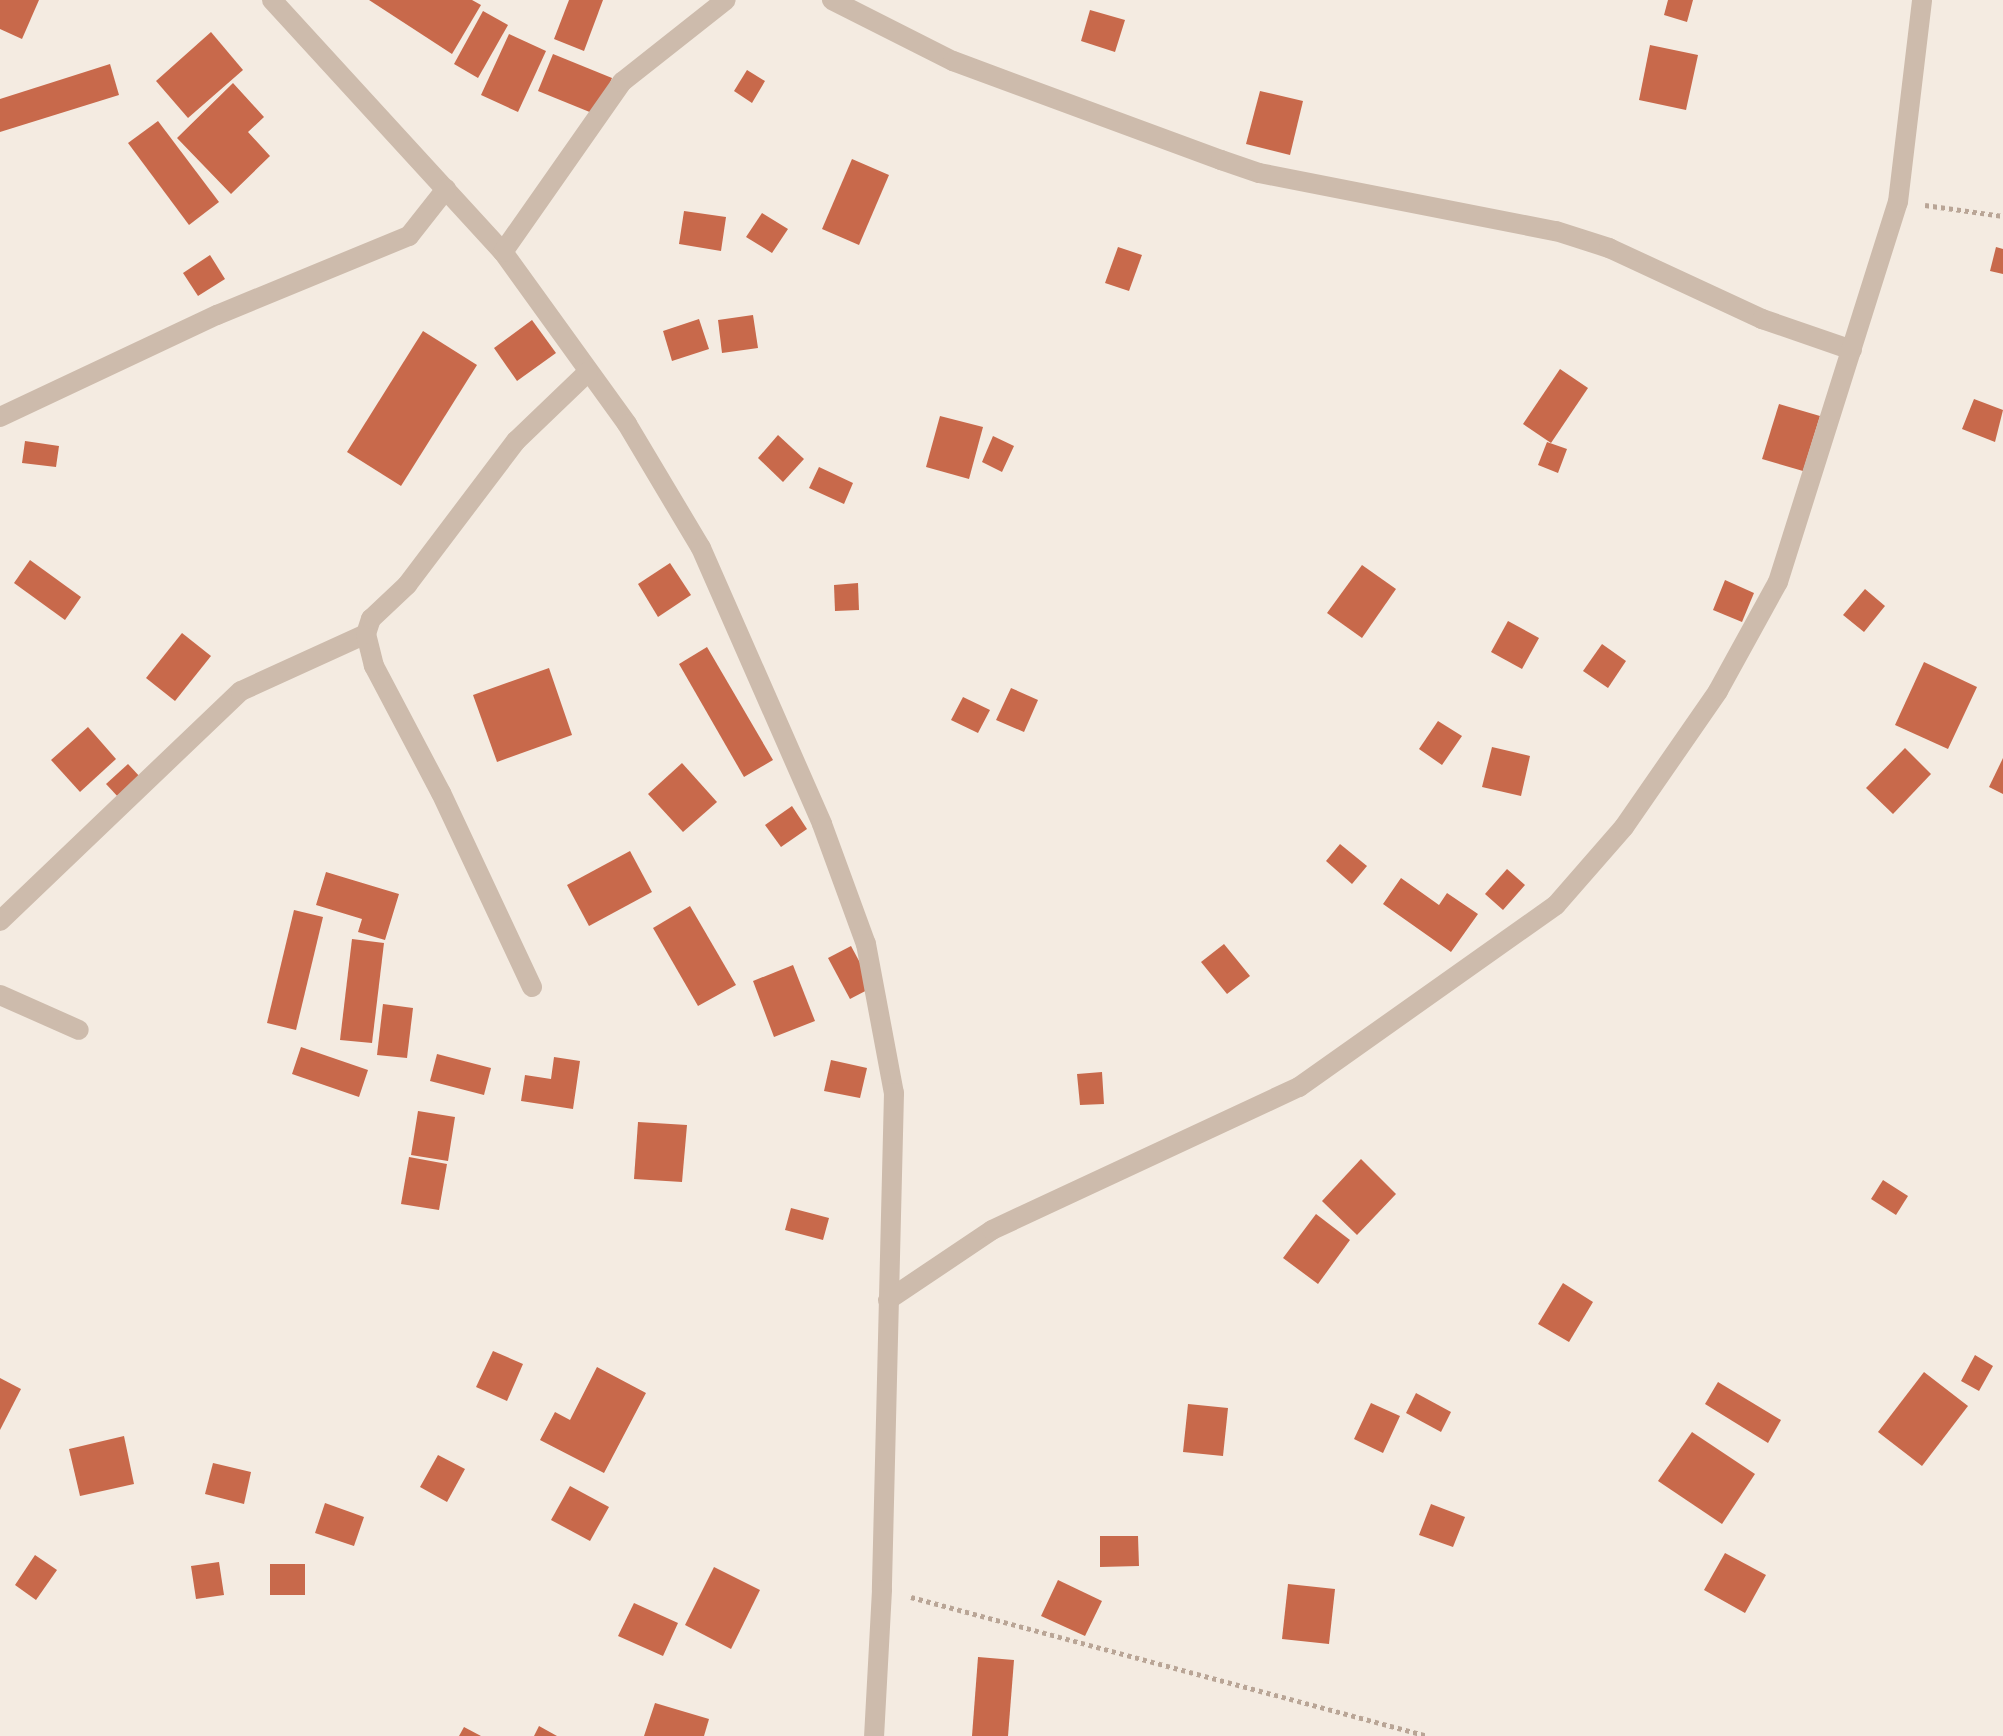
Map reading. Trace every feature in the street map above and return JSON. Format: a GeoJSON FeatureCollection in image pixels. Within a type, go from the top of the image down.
{"type":"FeatureCollection","features":[{"type":"Feature","properties":{"kind":"street"},"geometry":{"type":"LineString","coordinates":[[272,0],[503,252],[627,424],[701,548],[822,824],[866,944],[894,1093],[882,1590],[874,1736]]}},
{"type":"Feature","properties":{"kind":"street"},"geometry":{"type":"LineString","coordinates":[[503,252],[622,82],[726,0]]}},
{"type":"Feature","properties":{"kind":"street"},"geometry":{"type":"LineString","coordinates":[[832,0],[953,61],[1221,160],[1259,173],[1556,231],[1609,248],[1762,319],[1852,350]]}},
{"type":"Feature","properties":{"kind":"street"},"geometry":{"type":"LineString","coordinates":[[888,1300],[992,1230],[1299,1087],[1556,905],[1624,827],[1718,691],[1778,582],[1898,202],[1922,0]]}},
{"type":"Feature","properties":{"kind":"street"},"geometry":{"type":"LineString","coordinates":[[0,417],[217,315],[409,236],[446,189]]}},
{"type":"Feature","properties":{"kind":"street"},"geometry":{"type":"LineString","coordinates":[[532,987],[441,793],[374,666],[366,634],[371,619],[407,585],[516,441],[588,372]]}},
{"type":"Feature","properties":{"kind":"street"},"geometry":{"type":"LineString","coordinates":[[0,921],[241,691],[366,634]]}},
{"type":"Feature","properties":{"kind":"street"},"geometry":{"type":"LineString","coordinates":[[0,995],[79,1030]]}},
{"type":"Feature","properties":{"kind":"path"},"geometry":{"type":"LineString","coordinates":[[1898,202],[2003,216]]}},
{"type":"Feature","properties":{"kind":"path"},"geometry":{"type":"LineString","coordinates":[[882,1590],[1428,1736]]}},
{"type":"Feature","properties":{"kind":"building"},"geometry":{"type":"Polygon","coordinates":[[[0,0],[39,0],[22,39],[0,29],[0,0]]]}},
{"type":"Feature","properties":{"kind":"building"},"geometry":{"type":"Polygon","coordinates":[[[369,0],[472,0],[481,5],[452,54],[369,0]]]}},
{"type":"Feature","properties":{"kind":"building"},"geometry":{"type":"Polygon","coordinates":[[[569,0],[603,0],[584,51],[554,39],[569,0]]]}},
{"type":"Feature","properties":{"kind":"building"},"geometry":{"type":"Polygon","coordinates":[[[1668,0],[1693,0],[1687,22],[1664,15],[1668,0]]]}},
{"type":"Feature","properties":{"kind":"building"},"geometry":{"type":"Polygon","coordinates":[[[1090,10],[1125,20],[1115,52],[1081,41],[1090,10]]]}},
{"type":"Feature","properties":{"kind":"building"},"geometry":{"type":"Polygon","coordinates":[[[483,11],[508,25],[478,78],[454,64],[483,11]]]}},
{"type":"Feature","properties":{"kind":"building"},"geometry":{"type":"Polygon","coordinates":[[[211,32],[243,70],[188,118],[156,81],[211,32]]]}},
{"type":"Feature","properties":{"kind":"building"},"geometry":{"type":"Polygon","coordinates":[[[509,34],[546,51],[518,112],[481,95],[509,34]]]}},
{"type":"Feature","properties":{"kind":"building"},"geometry":{"type":"Polygon","coordinates":[[[1650,45],[1698,55],[1686,110],[1639,100],[1650,45]]]}},
{"type":"Feature","properties":{"kind":"building"},"geometry":{"type":"Polygon","coordinates":[[[553,54],[612,78],[597,115],[538,91],[553,54]]]}},
{"type":"Feature","properties":{"kind":"building"},"geometry":{"type":"Polygon","coordinates":[[[110,64],[119,95],[0,132],[0,99],[110,64]]]}},
{"type":"Feature","properties":{"kind":"building"},"geometry":{"type":"Polygon","coordinates":[[[747,70],[765,81],[752,103],[734,91],[747,70]]]}},
{"type":"Feature","properties":{"kind":"building"},"geometry":{"type":"Polygon","coordinates":[[[233,83],[264,117],[248,132],[270,156],[231,194],[177,138],[233,83]]]}},
{"type":"Feature","properties":{"kind":"building"},"geometry":{"type":"Polygon","coordinates":[[[1260,91],[1303,101],[1290,155],[1246,144],[1260,91]]]}},
{"type":"Feature","properties":{"kind":"building"},"geometry":{"type":"Polygon","coordinates":[[[158,121],[219,202],[189,225],[128,143],[158,121]]]}},
{"type":"Feature","properties":{"kind":"building"},"geometry":{"type":"Polygon","coordinates":[[[852,159],[889,175],[859,245],[822,229],[852,159]]]}},
{"type":"Feature","properties":{"kind":"building"},"geometry":{"type":"Polygon","coordinates":[[[684,211],[726,217],[721,251],[679,244],[684,211]]]}},
{"type":"Feature","properties":{"kind":"building"},"geometry":{"type":"Polygon","coordinates":[[[762,213],[788,229],[772,253],[746,237],[762,213]]]}},
{"type":"Feature","properties":{"kind":"building"},"geometry":{"type":"Polygon","coordinates":[[[1118,247],[1142,255],[1129,291],[1105,283],[1118,247]]]}},
{"type":"Feature","properties":{"kind":"building"},"geometry":{"type":"Polygon","coordinates":[[[1996,247],[2003,249],[2003,274],[1990,271],[1996,247]]]}},
{"type":"Feature","properties":{"kind":"building"},"geometry":{"type":"Polygon","coordinates":[[[210,255],[225,279],[198,296],[183,273],[210,255]]]}},
{"type":"Feature","properties":{"kind":"building"},"geometry":{"type":"Polygon","coordinates":[[[753,315],[758,348],[722,353],[718,320],[753,315]]]}},
{"type":"Feature","properties":{"kind":"building"},"geometry":{"type":"Polygon","coordinates":[[[699,319],[709,349],[672,361],[663,331],[699,319]]]}},
{"type":"Feature","properties":{"kind":"building"},"geometry":{"type":"Polygon","coordinates":[[[532,320],[556,353],[517,381],[494,348],[532,320]]]}},
{"type":"Feature","properties":{"kind":"building"},"geometry":{"type":"Polygon","coordinates":[[[423,331],[477,365],[401,486],[347,452],[423,331]]]}},
{"type":"Feature","properties":{"kind":"building"},"geometry":{"type":"Polygon","coordinates":[[[1560,369],[1588,388],[1551,443],[1523,424],[1560,369]]]}},
{"type":"Feature","properties":{"kind":"building"},"geometry":{"type":"Polygon","coordinates":[[[1974,399],[2003,410],[1995,442],[1962,429],[1974,399]]]}},
{"type":"Feature","properties":{"kind":"building"},"geometry":{"type":"Polygon","coordinates":[[[1779,404],[1820,416],[1803,471],[1762,459],[1779,404]]]}},
{"type":"Feature","properties":{"kind":"building"},"geometry":{"type":"Polygon","coordinates":[[[940,416],[983,427],[969,479],[926,467],[940,416]]]}},
{"type":"Feature","properties":{"kind":"building"},"geometry":{"type":"Polygon","coordinates":[[[778,435],[804,459],[783,482],[758,458],[778,435]]]}},
{"type":"Feature","properties":{"kind":"building"},"geometry":{"type":"Polygon","coordinates":[[[993,436],[1014,446],[1002,472],[982,462],[993,436]]]}},
{"type":"Feature","properties":{"kind":"building"},"geometry":{"type":"Polygon","coordinates":[[[25,441],[59,446],[56,467],[22,463],[25,441]]]}},
{"type":"Feature","properties":{"kind":"building"},"geometry":{"type":"Polygon","coordinates":[[[1547,442],[1567,449],[1558,473],[1538,465],[1547,442]]]}},
{"type":"Feature","properties":{"kind":"building"},"geometry":{"type":"Polygon","coordinates":[[[819,467],[853,483],[844,504],[809,488],[819,467]]]}},
{"type":"Feature","properties":{"kind":"building"},"geometry":{"type":"Polygon","coordinates":[[[30,560],[81,597],[65,620],[14,583],[30,560]]]}},
{"type":"Feature","properties":{"kind":"building"},"geometry":{"type":"Polygon","coordinates":[[[670,563],[691,595],[658,617],[638,584],[670,563]]]}},
{"type":"Feature","properties":{"kind":"building"},"geometry":{"type":"Polygon","coordinates":[[[1362,565],[1396,589],[1362,638],[1327,613],[1362,565]]]}},
{"type":"Feature","properties":{"kind":"building"},"geometry":{"type":"Polygon","coordinates":[[[1725,580],[1754,593],[1742,622],[1713,610],[1725,580]]]}},
{"type":"Feature","properties":{"kind":"building"},"geometry":{"type":"Polygon","coordinates":[[[858,583],[859,610],[835,611],[834,585],[858,583]]]}},
{"type":"Feature","properties":{"kind":"building"},"geometry":{"type":"Polygon","coordinates":[[[1865,589],[1885,606],[1864,632],[1843,615],[1865,589]]]}},
{"type":"Feature","properties":{"kind":"building"},"geometry":{"type":"Polygon","coordinates":[[[1508,621],[1539,638],[1522,669],[1491,652],[1508,621]]]}},
{"type":"Feature","properties":{"kind":"building"},"geometry":{"type":"Polygon","coordinates":[[[182,633],[211,656],[175,701],[146,678],[182,633]]]}},
{"type":"Feature","properties":{"kind":"building"},"geometry":{"type":"Polygon","coordinates":[[[1602,644],[1626,661],[1608,688],[1583,671],[1602,644]]]}},
{"type":"Feature","properties":{"kind":"building"},"geometry":{"type":"Polygon","coordinates":[[[707,647],[773,760],[744,777],[679,664],[707,647]]]}},
{"type":"Feature","properties":{"kind":"building"},"geometry":{"type":"Polygon","coordinates":[[[1924,662],[1977,687],[1948,749],[1895,725],[1924,662]]]}},
{"type":"Feature","properties":{"kind":"building"},"geometry":{"type":"Polygon","coordinates":[[[549,668],[572,735],[497,762],[473,695],[549,668]]]}},
{"type":"Feature","properties":{"kind":"building"},"geometry":{"type":"Polygon","coordinates":[[[1011,688],[1038,700],[1024,732],[996,720],[1011,688]]]}},
{"type":"Feature","properties":{"kind":"building"},"geometry":{"type":"Polygon","coordinates":[[[963,697],[990,710],[978,733],[951,720],[963,697]]]}},
{"type":"Feature","properties":{"kind":"building"},"geometry":{"type":"Polygon","coordinates":[[[1438,721],[1462,736],[1442,765],[1419,749],[1438,721]]]}},
{"type":"Feature","properties":{"kind":"building"},"geometry":{"type":"Polygon","coordinates":[[[88,727],[116,759],[80,792],[51,760],[88,727]]]}},
{"type":"Feature","properties":{"kind":"building"},"geometry":{"type":"Polygon","coordinates":[[[1492,747],[1530,756],[1521,796],[1482,787],[1492,747]]]}},
{"type":"Feature","properties":{"kind":"building"},"geometry":{"type":"Polygon","coordinates":[[[1905,748],[1931,774],[1893,814],[1866,788],[1905,748]]]}},
{"type":"Feature","properties":{"kind":"building"},"geometry":{"type":"Polygon","coordinates":[[[2003,758],[2003,794],[1989,787],[2003,758]]]}},
{"type":"Feature","properties":{"kind":"building"},"geometry":{"type":"Polygon","coordinates":[[[682,763],[717,802],[683,832],[648,794],[682,763]]]}},
{"type":"Feature","properties":{"kind":"building"},"geometry":{"type":"Polygon","coordinates":[[[128,764],[142,779],[120,799],[106,784],[128,764]]]}},
{"type":"Feature","properties":{"kind":"building"},"geometry":{"type":"Polygon","coordinates":[[[792,806],[807,829],[781,847],[765,825],[792,806]]]}},
{"type":"Feature","properties":{"kind":"building"},"geometry":{"type":"Polygon","coordinates":[[[1340,844],[1367,866],[1352,884],[1326,861],[1340,844]]]}},
{"type":"Feature","properties":{"kind":"building"},"geometry":{"type":"Polygon","coordinates":[[[630,851],[652,892],[589,926],[567,885],[630,851]]]}},
{"type":"Feature","properties":{"kind":"building"},"geometry":{"type":"Polygon","coordinates":[[[1507,869],[1525,885],[1503,910],[1485,894],[1507,869]]]}},
{"type":"Feature","properties":{"kind":"building"},"geometry":{"type":"Polygon","coordinates":[[[326,872],[399,894],[385,940],[358,932],[362,919],[316,905],[326,872]]]}},
{"type":"Feature","properties":{"kind":"building"},"geometry":{"type":"Polygon","coordinates":[[[1401,878],[1439,905],[1447,893],[1478,914],[1451,952],[1383,904],[1401,878]]]}},
{"type":"Feature","properties":{"kind":"building"},"geometry":{"type":"Polygon","coordinates":[[[690,906],[736,985],[698,1006],[653,928],[690,906]]]}},
{"type":"Feature","properties":{"kind":"building"},"geometry":{"type":"Polygon","coordinates":[[[294,910],[323,917],[296,1030],[267,1023],[294,910]]]}},
{"type":"Feature","properties":{"kind":"building"},"geometry":{"type":"Polygon","coordinates":[[[352,939],[384,943],[372,1043],[340,1040],[352,939]]]}},
{"type":"Feature","properties":{"kind":"building"},"geometry":{"type":"Polygon","coordinates":[[[1224,944],[1250,976],[1227,994],[1201,962],[1224,944]]]}},
{"type":"Feature","properties":{"kind":"building"},"geometry":{"type":"Polygon","coordinates":[[[851,946],[873,987],[850,999],[828,958],[851,946]]]}},
{"type":"Feature","properties":{"kind":"building"},"geometry":{"type":"Polygon","coordinates":[[[793,965],[815,1021],[774,1037],[753,981],[793,965]]]}},
{"type":"Feature","properties":{"kind":"building"},"geometry":{"type":"Polygon","coordinates":[[[383,1004],[413,1008],[407,1058],[377,1055],[383,1004]]]}},
{"type":"Feature","properties":{"kind":"building"},"geometry":{"type":"Polygon","coordinates":[[[301,1047],[368,1070],[359,1097],[292,1074],[301,1047]]]}},
{"type":"Feature","properties":{"kind":"building"},"geometry":{"type":"Polygon","coordinates":[[[437,1054],[491,1068],[484,1095],[430,1081],[437,1054]]]}},
{"type":"Feature","properties":{"kind":"building"},"geometry":{"type":"Polygon","coordinates":[[[554,1057],[580,1061],[573,1109],[521,1101],[525,1075],[551,1079],[554,1057]]]}},
{"type":"Feature","properties":{"kind":"building"},"geometry":{"type":"Polygon","coordinates":[[[831,1060],[867,1068],[860,1098],[824,1091],[831,1060]]]}},
{"type":"Feature","properties":{"kind":"building"},"geometry":{"type":"Polygon","coordinates":[[[1102,1072],[1104,1104],[1080,1105],[1077,1074],[1102,1072]]]}},
{"type":"Feature","properties":{"kind":"building"},"geometry":{"type":"Polygon","coordinates":[[[418,1111],[455,1117],[448,1161],[411,1155],[418,1111]]]}},
{"type":"Feature","properties":{"kind":"building"},"geometry":{"type":"Polygon","coordinates":[[[638,1122],[687,1125],[682,1182],[634,1179],[638,1122]]]}},
{"type":"Feature","properties":{"kind":"building"},"geometry":{"type":"Polygon","coordinates":[[[409,1157],[447,1164],[439,1210],[401,1204],[409,1157]]]}},
{"type":"Feature","properties":{"kind":"building"},"geometry":{"type":"Polygon","coordinates":[[[1361,1159],[1396,1194],[1357,1235],[1322,1201],[1361,1159]]]}},
{"type":"Feature","properties":{"kind":"building"},"geometry":{"type":"Polygon","coordinates":[[[1883,1180],[1908,1196],[1896,1215],[1871,1199],[1883,1180]]]}},
{"type":"Feature","properties":{"kind":"building"},"geometry":{"type":"Polygon","coordinates":[[[791,1208],[829,1218],[823,1240],[785,1230],[791,1208]]]}},
{"type":"Feature","properties":{"kind":"building"},"geometry":{"type":"Polygon","coordinates":[[[1316,1214],[1350,1240],[1318,1284],[1283,1258],[1316,1214]]]}},
{"type":"Feature","properties":{"kind":"building"},"geometry":{"type":"Polygon","coordinates":[[[1563,1283],[1593,1302],[1569,1342],[1538,1324],[1563,1283]]]}},
{"type":"Feature","properties":{"kind":"building"},"geometry":{"type":"Polygon","coordinates":[[[493,1351],[523,1364],[507,1401],[476,1387],[493,1351]]]}},
{"type":"Feature","properties":{"kind":"building"},"geometry":{"type":"Polygon","coordinates":[[[1975,1355],[1993,1366],[1979,1391],[1961,1381],[1975,1355]]]}},
{"type":"Feature","properties":{"kind":"building"},"geometry":{"type":"Polygon","coordinates":[[[597,1367],[646,1393],[604,1473],[540,1440],[555,1412],[570,1420],[597,1367]]]}},
{"type":"Feature","properties":{"kind":"building"},"geometry":{"type":"Polygon","coordinates":[[[1924,1372],[1968,1406],[1922,1466],[1878,1432],[1924,1372]]]}},
{"type":"Feature","properties":{"kind":"building"},"geometry":{"type":"Polygon","coordinates":[[[0,1378],[21,1389],[0,1430],[0,1378]]]}},
{"type":"Feature","properties":{"kind":"building"},"geometry":{"type":"Polygon","coordinates":[[[1718,1382],[1781,1420],[1768,1443],[1705,1404],[1718,1382]]]}},
{"type":"Feature","properties":{"kind":"building"},"geometry":{"type":"Polygon","coordinates":[[[1416,1393],[1451,1412],[1441,1432],[1406,1413],[1416,1393]]]}},
{"type":"Feature","properties":{"kind":"building"},"geometry":{"type":"Polygon","coordinates":[[[1371,1403],[1400,1416],[1383,1453],[1354,1439],[1371,1403]]]}},
{"type":"Feature","properties":{"kind":"building"},"geometry":{"type":"Polygon","coordinates":[[[1188,1404],[1228,1408],[1223,1456],[1183,1452],[1188,1404]]]}},
{"type":"Feature","properties":{"kind":"building"},"geometry":{"type":"Polygon","coordinates":[[[1692,1432],[1755,1474],[1722,1524],[1658,1481],[1692,1432]]]}},
{"type":"Feature","properties":{"kind":"building"},"geometry":{"type":"Polygon","coordinates":[[[124,1436],[134,1484],[80,1496],[69,1449],[124,1436]]]}},
{"type":"Feature","properties":{"kind":"building"},"geometry":{"type":"Polygon","coordinates":[[[438,1455],[465,1469],[447,1502],[420,1487],[438,1455]]]}},
{"type":"Feature","properties":{"kind":"building"},"geometry":{"type":"Polygon","coordinates":[[[213,1463],[251,1472],[244,1504],[205,1494],[213,1463]]]}},
{"type":"Feature","properties":{"kind":"building"},"geometry":{"type":"Polygon","coordinates":[[[570,1486],[609,1507],[590,1541],[551,1520],[570,1486]]]}},
{"type":"Feature","properties":{"kind":"building"},"geometry":{"type":"Polygon","coordinates":[[[325,1503],[364,1517],[354,1546],[315,1533],[325,1503]]]}},
{"type":"Feature","properties":{"kind":"building"},"geometry":{"type":"Polygon","coordinates":[[[1431,1504],[1465,1517],[1453,1547],[1419,1535],[1431,1504]]]}},
{"type":"Feature","properties":{"kind":"building"},"geometry":{"type":"Polygon","coordinates":[[[1100,1536],[1138,1536],[1139,1566],[1100,1567],[1100,1536]]]}},
{"type":"Feature","properties":{"kind":"building"},"geometry":{"type":"Polygon","coordinates":[[[1725,1553],[1766,1575],[1745,1613],[1704,1590],[1725,1553]]]}},
{"type":"Feature","properties":{"kind":"building"},"geometry":{"type":"Polygon","coordinates":[[[35,1555],[57,1570],[36,1600],[15,1585],[35,1555]]]}},
{"type":"Feature","properties":{"kind":"building"},"geometry":{"type":"Polygon","coordinates":[[[219,1562],[224,1595],[196,1599],[191,1566],[219,1562]]]}},
{"type":"Feature","properties":{"kind":"building"},"geometry":{"type":"Polygon","coordinates":[[[270,1564],[305,1564],[305,1595],[270,1595],[270,1564]]]}},
{"type":"Feature","properties":{"kind":"building"},"geometry":{"type":"Polygon","coordinates":[[[714,1567],[760,1590],[731,1649],[685,1625],[714,1567]]]}},
{"type":"Feature","properties":{"kind":"building"},"geometry":{"type":"Polygon","coordinates":[[[1058,1580],[1102,1601],[1085,1636],[1041,1616],[1058,1580]]]}},
{"type":"Feature","properties":{"kind":"building"},"geometry":{"type":"Polygon","coordinates":[[[1288,1584],[1335,1589],[1329,1644],[1282,1639],[1288,1584]]]}},
{"type":"Feature","properties":{"kind":"building"},"geometry":{"type":"Polygon","coordinates":[[[634,1603],[678,1623],[663,1656],[618,1636],[634,1603]]]}},
{"type":"Feature","properties":{"kind":"building"},"geometry":{"type":"Polygon","coordinates":[[[978,1657],[1014,1660],[1008,1736],[972,1736],[978,1657]]]}},
{"type":"Feature","properties":{"kind":"building"},"geometry":{"type":"Polygon","coordinates":[[[655,1703],[709,1719],[704,1736],[644,1736],[655,1703]]]}},
{"type":"Feature","properties":{"kind":"building"},"geometry":{"type":"Polygon","coordinates":[[[539,1726],[557,1736],[534,1736],[539,1726]]]}},
{"type":"Feature","properties":{"kind":"building"},"geometry":{"type":"Polygon","coordinates":[[[464,1727],[481,1736],[459,1736],[464,1727]]]}}]}
